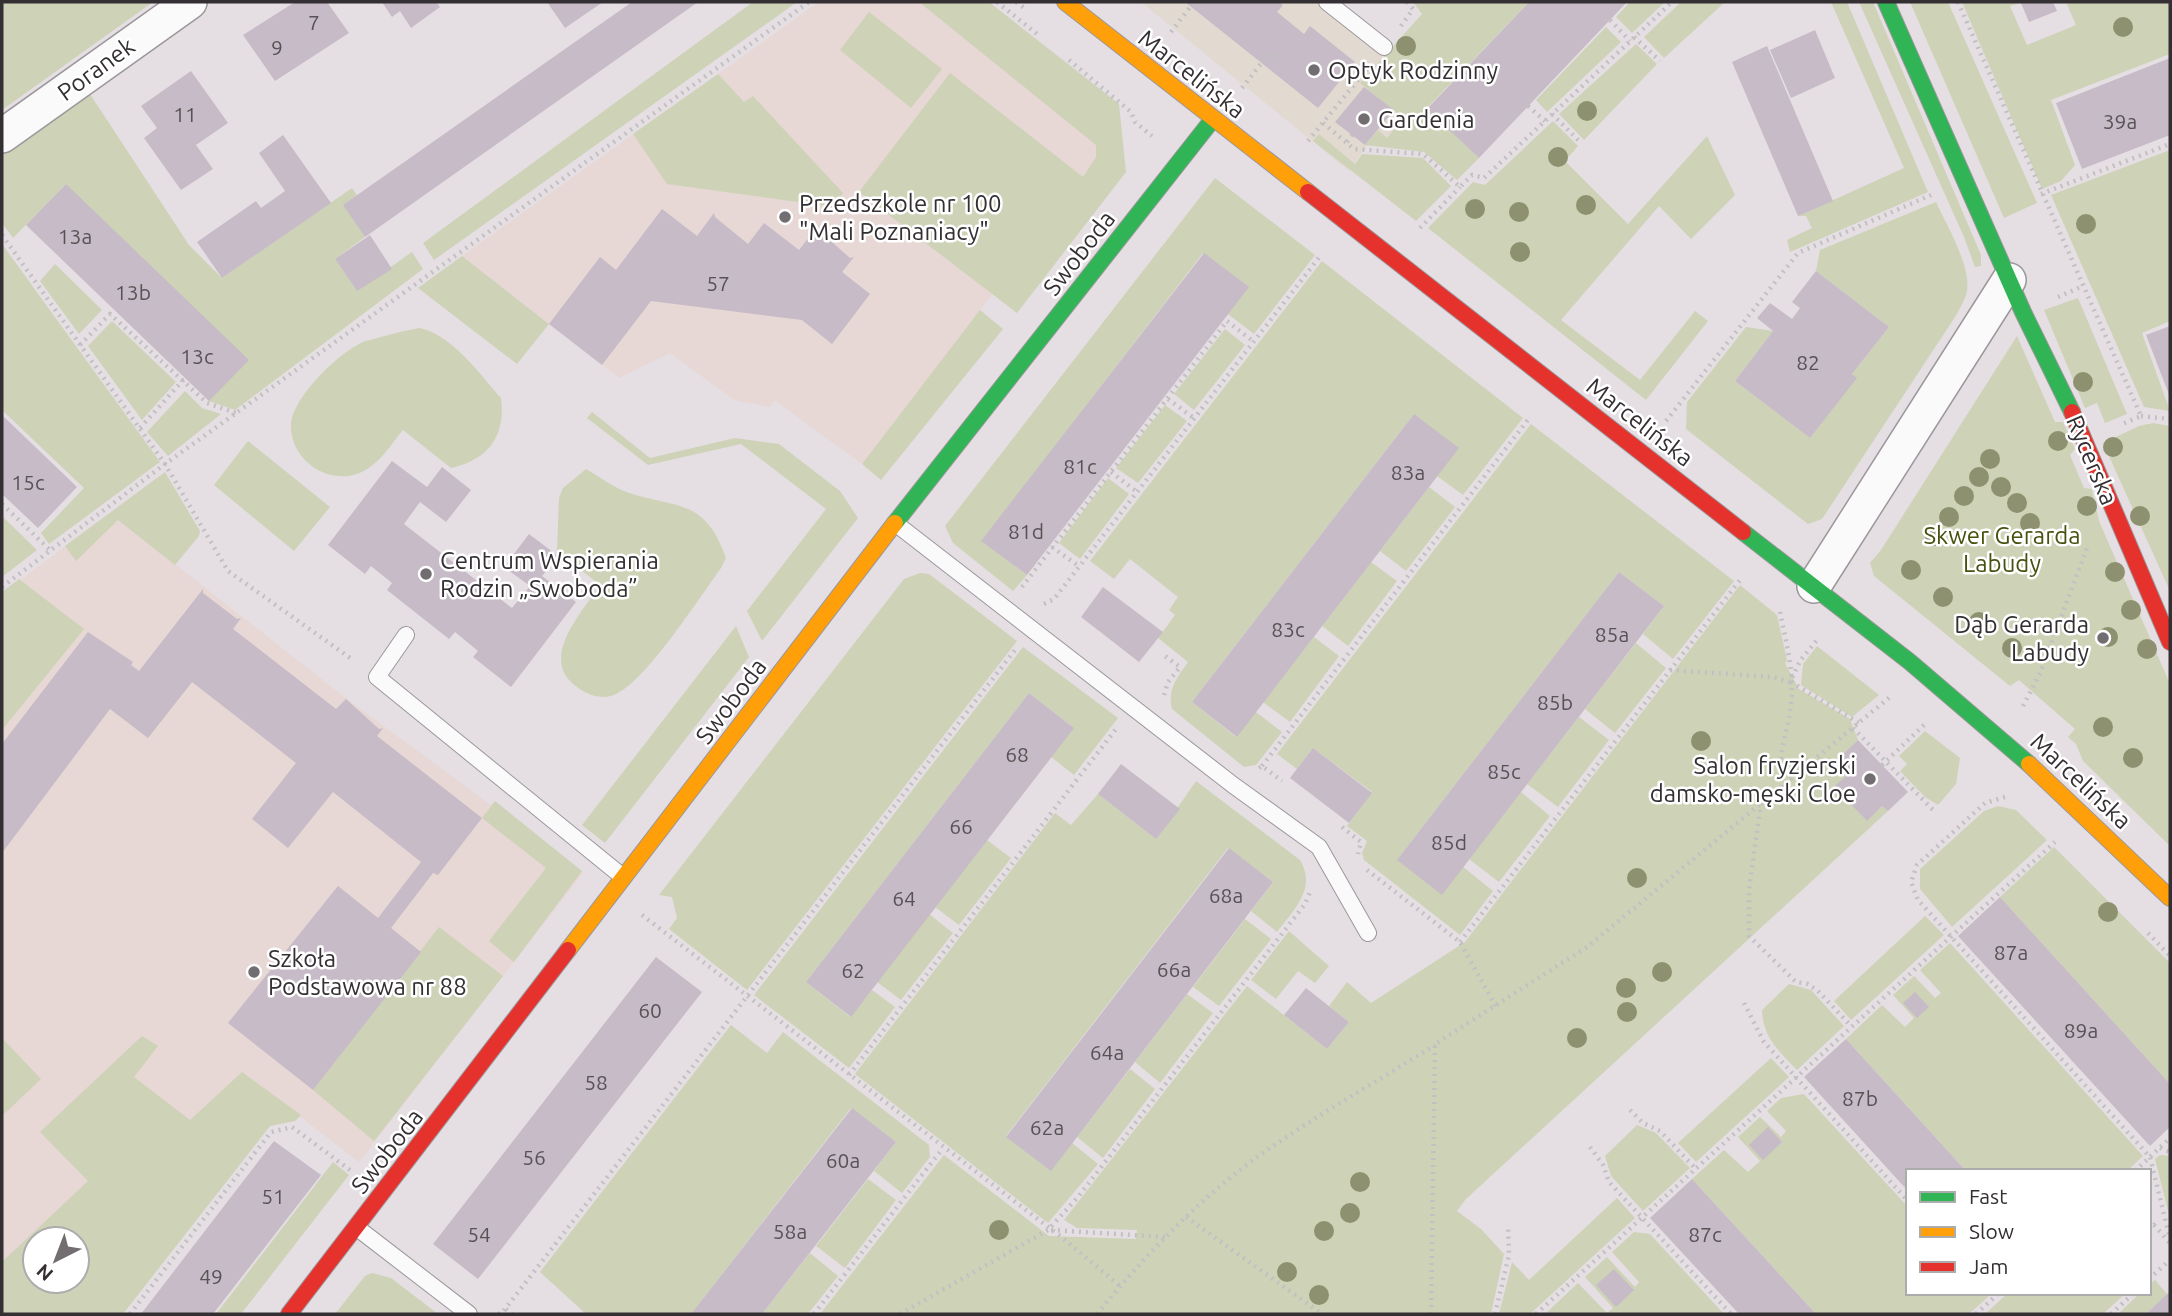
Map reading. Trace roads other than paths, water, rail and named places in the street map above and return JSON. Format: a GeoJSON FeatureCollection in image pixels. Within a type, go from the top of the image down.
{"type":"FeatureCollection","features":[{"type":"Feature","properties":{"kind":"street","name":"Poranek"},"geometry":{"type":"LineString","coordinates":[[2,136],[190,2]]}},
{"type":"Feature","properties":{"kind":"street","name":"Marcelińska"},"geometry":{"type":"LineString","coordinates":[[1065,2],[1814,586],[2007,744],[2170,898]]}},
{"type":"Feature","properties":{"kind":"street","name":"Rycerska"},"geometry":{"type":"LineString","coordinates":[[1886,2],[2009,280],[2086,440],[2170,642]]}},
{"type":"Feature","properties":{"kind":"street","name":"Swoboda"},"geometry":{"type":"LineString","coordinates":[[289,1314],[895,523],[1213,119]]}},
{"type":"Feature","properties":{"kind":"street"},"geometry":{"type":"LineString","coordinates":[[1814,586],[2009,280]]}},
{"type":"Feature","properties":{"kind":"lane"},"geometry":{"type":"LineString","coordinates":[[1327,2],[1384,47]]}},
{"type":"Feature","properties":{"kind":"lane"},"geometry":{"type":"LineString","coordinates":[[895,523],[1009,603],[1031,630],[1319,847],[1368,933]]}},
{"type":"Feature","properties":{"kind":"lane"},"geometry":{"type":"LineString","coordinates":[[406,635],[377,677],[624,878]]}},
{"type":"Feature","properties":{"kind":"lane"},"geometry":{"type":"LineString","coordinates":[[356,1227],[469,1314]]}},
{"type":"Feature","properties":{"kind":"place","name":"Optyk Rodzinny"},"geometry":{"type":"Point","coordinates":[1314,70]}},
{"type":"Feature","properties":{"kind":"place","name":"Gardenia"},"geometry":{"type":"Point","coordinates":[1364,119]}},
{"type":"Feature","properties":{"kind":"place","name":"Przedszkole nr 100 \"Mali Poznaniacy\""},"geometry":{"type":"Point","coordinates":[785,217]}},
{"type":"Feature","properties":{"kind":"place","name":"Centrum Wspierania Rodzin „Swoboda”"},"geometry":{"type":"Point","coordinates":[426,574]}},
{"type":"Feature","properties":{"kind":"place","name":"Dąb Gerarda Labudy"},"geometry":{"type":"Point","coordinates":[2103,638]}},
{"type":"Feature","properties":{"kind":"place","name":"Salon fryzjerski damsko-męski Cloe"},"geometry":{"type":"Point","coordinates":[1870,779]}},
{"type":"Feature","properties":{"kind":"place","name":"Szkoła Podstawowa nr 88"},"geometry":{"type":"Point","coordinates":[254,972]}},
{"type":"Feature","properties":{"kind":"park label","name":"Skwer Gerarda Labudy"},"geometry":{"type":"Point","coordinates":[2002,549]}}]}
